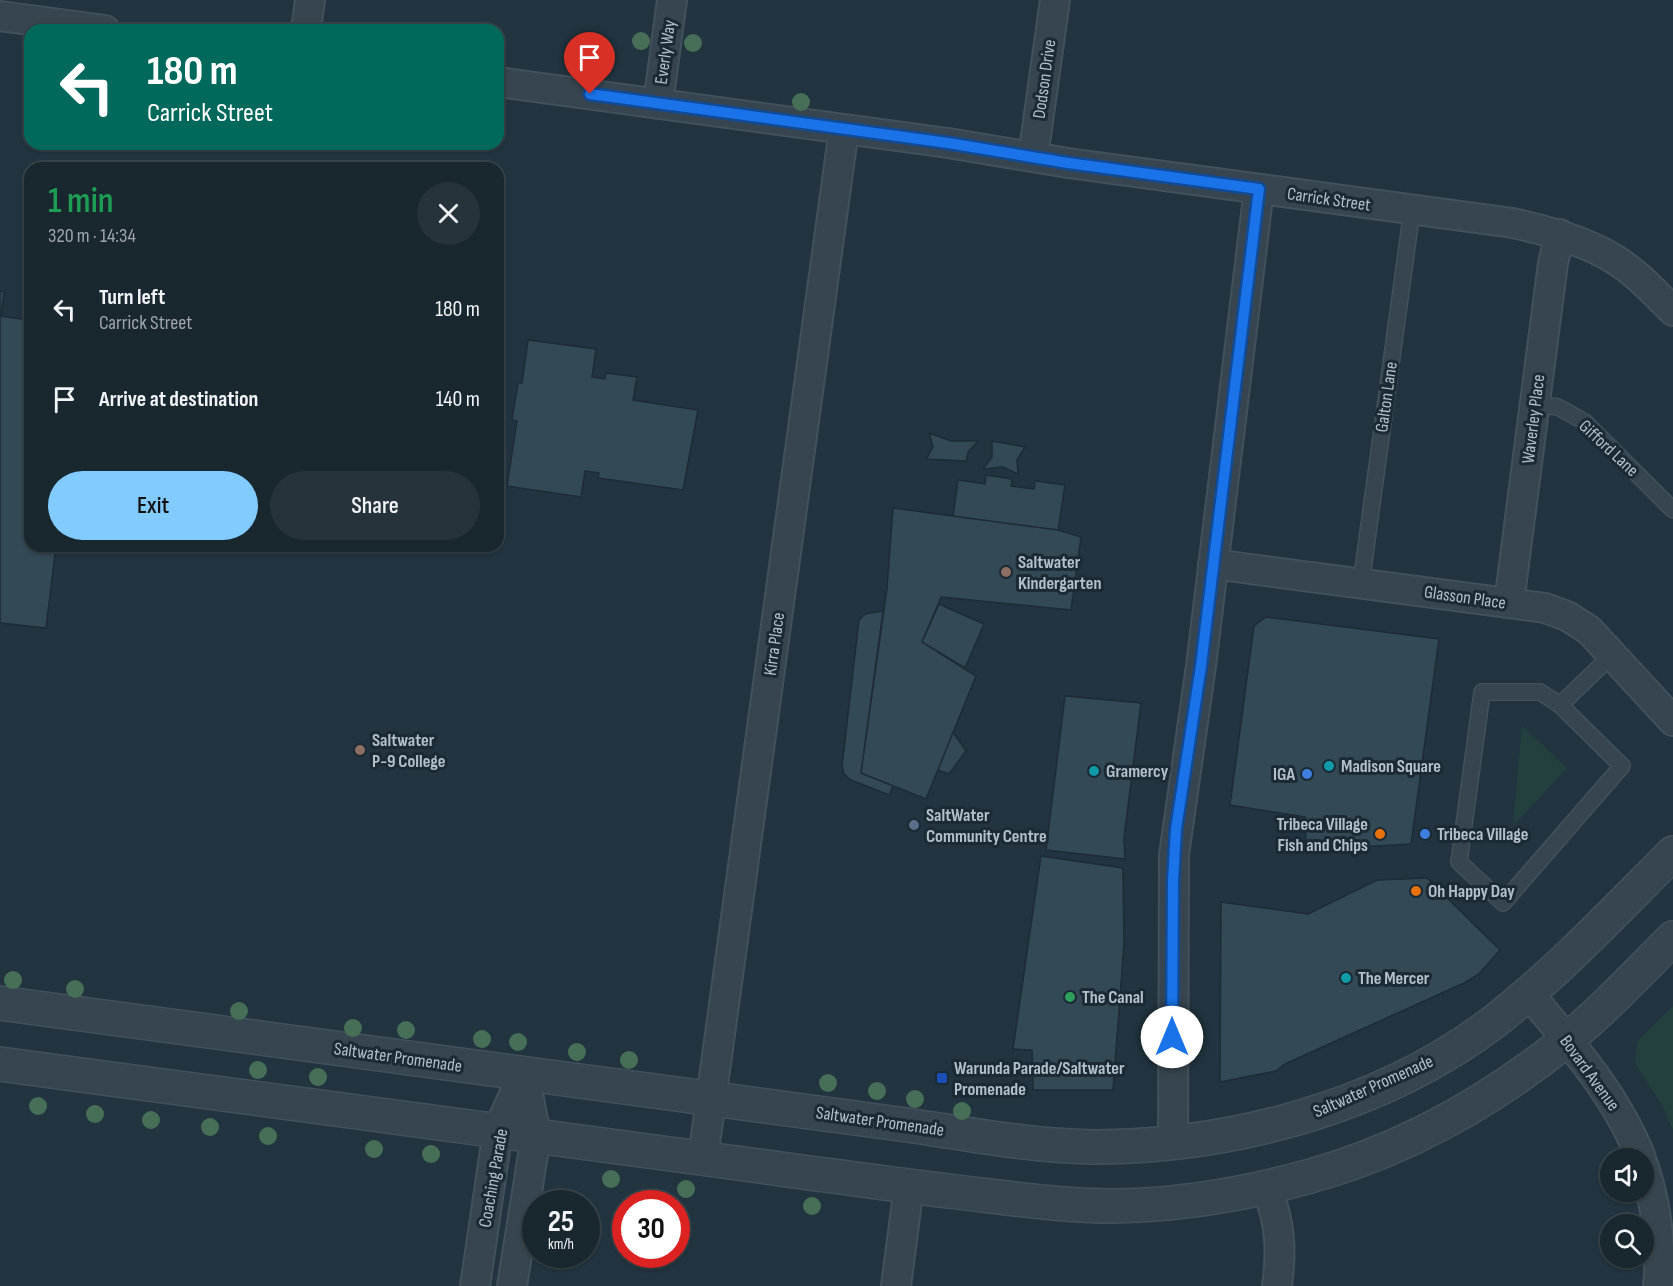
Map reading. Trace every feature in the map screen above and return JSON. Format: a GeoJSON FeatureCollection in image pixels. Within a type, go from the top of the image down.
{"type":"FeatureCollection","features":[{"type":"Feature","properties":{"kind":"street"},"geometry":{"type":"LineString","coordinates":[[307,24],[310,0]]}},
{"type":"Feature","properties":{"kind":"street","name":"Everly Way"},"geometry":{"type":"LineString","coordinates":[[658,104],[672,0]]}},
{"type":"Feature","properties":{"kind":"street","name":"Dodson Drive"},"geometry":{"type":"LineString","coordinates":[[1033,157],[1055,0]]}},
{"type":"Feature","properties":{"kind":"street"},"geometry":{"type":"LineString","coordinates":[[0,16],[60,24]]}},
{"type":"Feature","properties":{"kind":"street","name":"Carrick Street"},"geometry":{"type":"LineString","coordinates":[[504,83],[948,143],[1513,224],[1560,234],[1615,259],[1673,311]]}},
{"type":"Feature","properties":{"kind":"street","name":"Kirra Place"},"geometry":{"type":"LineString","coordinates":[[703,1158],[844,129]]}},
{"type":"Feature","properties":{"kind":"street"},"geometry":{"type":"LineString","coordinates":[[1173,1143],[1174,855],[1201,666],[1259,189]]}},
{"type":"Feature","properties":{"kind":"street","name":"Waverley Place"},"geometry":{"type":"LineString","coordinates":[[1509,603],[1553,263],[1560,234]]}},
{"type":"Feature","properties":{"kind":"street","name":"Glasson Place"},"geometry":{"type":"LineString","coordinates":[[1213,564],[1545,608],[1567,616],[1588,630],[1673,721]]}},
{"type":"Feature","properties":{"kind":"street","name":"Saltwater Promenade"},"geometry":{"type":"LineString","coordinates":[[0,1003],[1004,1139],[1089,1147],[1173,1143],[1238,1134],[1330,1108],[1382,1086],[1461,1044],[1495,1021],[1528,993],[1673,853]]}},
{"type":"Feature","properties":{"kind":"street"},"geometry":{"type":"LineString","coordinates":[[0,1064],[909,1186],[1075,1205],[1118,1206],[1186,1201],[1267,1188],[1353,1163],[1404,1142],[1456,1116],[1504,1086],[1567,1040],[1673,938]]}},
{"type":"Feature","properties":{"kind":"street","name":"Bovard Avenue"},"geometry":{"type":"LineString","coordinates":[[1528,993],[1567,1040],[1614,1104],[1628,1127],[1637,1148]]}},
{"type":"Feature","properties":{"kind":"street","name":"Coaching Parade"},"geometry":{"type":"LineString","coordinates":[[475,1286],[498,1130],[524,1073]]}},
{"type":"Feature","properties":{"kind":"street","name":"Coaching Parade"},"geometry":{"type":"LineString","coordinates":[[512,1286],[536,1136],[524,1073]]}},
{"type":"Feature","properties":{"kind":"street"},"geometry":{"type":"LineString","coordinates":[[896,1286],[909,1186]]}},
{"type":"Feature","properties":{"kind":"street"},"geometry":{"type":"LineString","coordinates":[[1267,1188],[1275,1210],[1281,1243],[1277,1286]]}},
{"type":"Feature","properties":{"kind":"street"},"geometry":{"type":"LineString","coordinates":[[1654,1188],[1664,1210],[1659,1250],[1658,1286]]}},
{"type":"Feature","properties":{"kind":"lane","name":"Galton Lane"},"geometry":{"type":"LineString","coordinates":[[1361,584],[1412,210]]}},
{"type":"Feature","properties":{"kind":"lane","name":"Gifford Lane"},"geometry":{"type":"LineString","coordinates":[[1535,404],[1558,406],[1585,422],[1673,510]]}},
{"type":"Feature","properties":{"kind":"lane"},"geometry":{"type":"LineString","coordinates":[[1560,705],[1612,655]]}},
{"type":"Feature","properties":{"kind":"lane"},"geometry":{"type":"LineString","coordinates":[[1482,692],[1540,692],[1560,705],[1622,766],[1503,903],[1459,862],[1482,692]]}},
{"type":"Feature","properties":{"kind":"green space"},"geometry":{"type":"Polygon","coordinates":[[[1522,726],[1567,768],[1513,826],[1522,726]]]}},
{"type":"Feature","properties":{"kind":"green space"},"geometry":{"type":"Polygon","coordinates":[[[1673,1006],[1673,1130],[1662,1105],[1635,1063],[1637,1042],[1673,1006]]]}},
{"type":"Feature","properties":{"kind":"building"},"geometry":{"type":"Polygon","coordinates":[[[0,291],[4,292],[1,316],[24,318],[24,552],[55,552],[46,628],[0,623],[0,291]]]}},
{"type":"Feature","properties":{"kind":"building"},"geometry":{"type":"Polygon","coordinates":[[[528,340],[596,349],[592,377],[605,379],[606,373],[637,377],[633,400],[698,410],[683,490],[598,478],[599,473],[585,471],[581,497],[507,486],[517,421],[512,420],[518,383],[522,383],[528,340]]]}},
{"type":"Feature","properties":{"kind":"building"},"geometry":{"type":"Polygon","coordinates":[[[929,433],[951,441],[978,441],[968,452],[966,461],[926,459],[933,447],[929,433]]]}},
{"type":"Feature","properties":{"kind":"building"},"geometry":{"type":"Polygon","coordinates":[[[992,441],[1025,447],[1017,460],[1018,474],[1003,467],[983,469],[992,457],[992,441]]]}},
{"type":"Feature","properties":{"kind":"building"},"geometry":{"type":"Polygon","coordinates":[[[986,475],[1012,479],[1011,486],[1034,489],[1035,481],[1065,485],[1058,530],[953,516],[958,480],[985,484],[986,475]]]}},
{"type":"Feature","properties":{"kind":"building"},"geometry":{"type":"Polygon","coordinates":[[[893,508],[1058,530],[1081,537],[1071,610],[941,597],[922,642],[976,676],[926,799],[861,773],[887,588],[893,508]]]}},
{"type":"Feature","properties":{"kind":"building"},"geometry":{"type":"Polygon","coordinates":[[[939,604],[984,624],[965,668],[922,642],[939,604]]]}},
{"type":"Feature","properties":{"kind":"building"},"geometry":{"type":"Polygon","coordinates":[[[883,611],[861,773],[893,786],[889,795],[851,780],[844,774],[842,766],[859,620],[865,614],[883,611]]]}},
{"type":"Feature","properties":{"kind":"building","name":"Madison Square"},"geometry":{"type":"Polygon","coordinates":[[[1266,617],[1439,639],[1411,844],[1306,850],[1305,817],[1230,805],[1254,626],[1266,617]]]}},
{"type":"Feature","properties":{"kind":"building","name":"Gramercy"},"geometry":{"type":"Polygon","coordinates":[[[1065,696],[1141,703],[1124,838],[1125,859],[1046,850],[1065,696]]]}},
{"type":"Feature","properties":{"kind":"building"},"geometry":{"type":"Polygon","coordinates":[[[953,732],[966,751],[949,774],[938,770],[953,732]]]}},
{"type":"Feature","properties":{"kind":"building","name":"The Canal"},"geometry":{"type":"Polygon","coordinates":[[[1041,856],[1123,868],[1124,944],[1113,1090],[1033,1090],[1032,1050],[1013,1049],[1041,856]]]}},
{"type":"Feature","properties":{"kind":"building","name":"The Mercer"},"geometry":{"type":"Polygon","coordinates":[[[1427,878],[1500,950],[1479,974],[1464,983],[1285,1064],[1276,1071],[1220,1082],[1221,902],[1308,914],[1377,880],[1427,878]]]}},
{"type":"Feature","properties":{"kind":"place","name":"Saltwater Kindergarten"},"geometry":{"type":"Point","coordinates":[1006,572]}},
{"type":"Feature","properties":{"kind":"place","name":"Saltwater P-9 College"},"geometry":{"type":"Point","coordinates":[360,750]}},
{"type":"Feature","properties":{"kind":"place","name":"Madison Square"},"geometry":{"type":"Point","coordinates":[1329,766]}},
{"type":"Feature","properties":{"kind":"place","name":"Gramercy"},"geometry":{"type":"Point","coordinates":[1094,771]}},
{"type":"Feature","properties":{"kind":"place","name":"IGA"},"geometry":{"type":"Point","coordinates":[1307,774]}},
{"type":"Feature","properties":{"kind":"place","name":"SaltWater Community Centre"},"geometry":{"type":"Point","coordinates":[914,825]}},
{"type":"Feature","properties":{"kind":"place","name":"Tribeca Village Fish and Chips"},"geometry":{"type":"Point","coordinates":[1380,834]}},
{"type":"Feature","properties":{"kind":"place","name":"Tribeca Village"},"geometry":{"type":"Point","coordinates":[1425,834]}},
{"type":"Feature","properties":{"kind":"place","name":"Oh Happy Day"},"geometry":{"type":"Point","coordinates":[1416,891]}},
{"type":"Feature","properties":{"kind":"place","name":"The Mercer"},"geometry":{"type":"Point","coordinates":[1346,978]}},
{"type":"Feature","properties":{"kind":"place","name":"The Canal"},"geometry":{"type":"Point","coordinates":[1070,997]}},
{"type":"Feature","properties":{"kind":"place","name":"Warunda Parade/Saltwater Promenade"},"geometry":{"type":"Point","coordinates":[942,1078]}},
{"type":"Feature","properties":{"kind":"route"},"geometry":{"type":"LineString","coordinates":[[590,94],[948,143],[1068,163],[1259,189],[1201,666],[1176,829],[1173,881],[1172,1037]]}}]}
